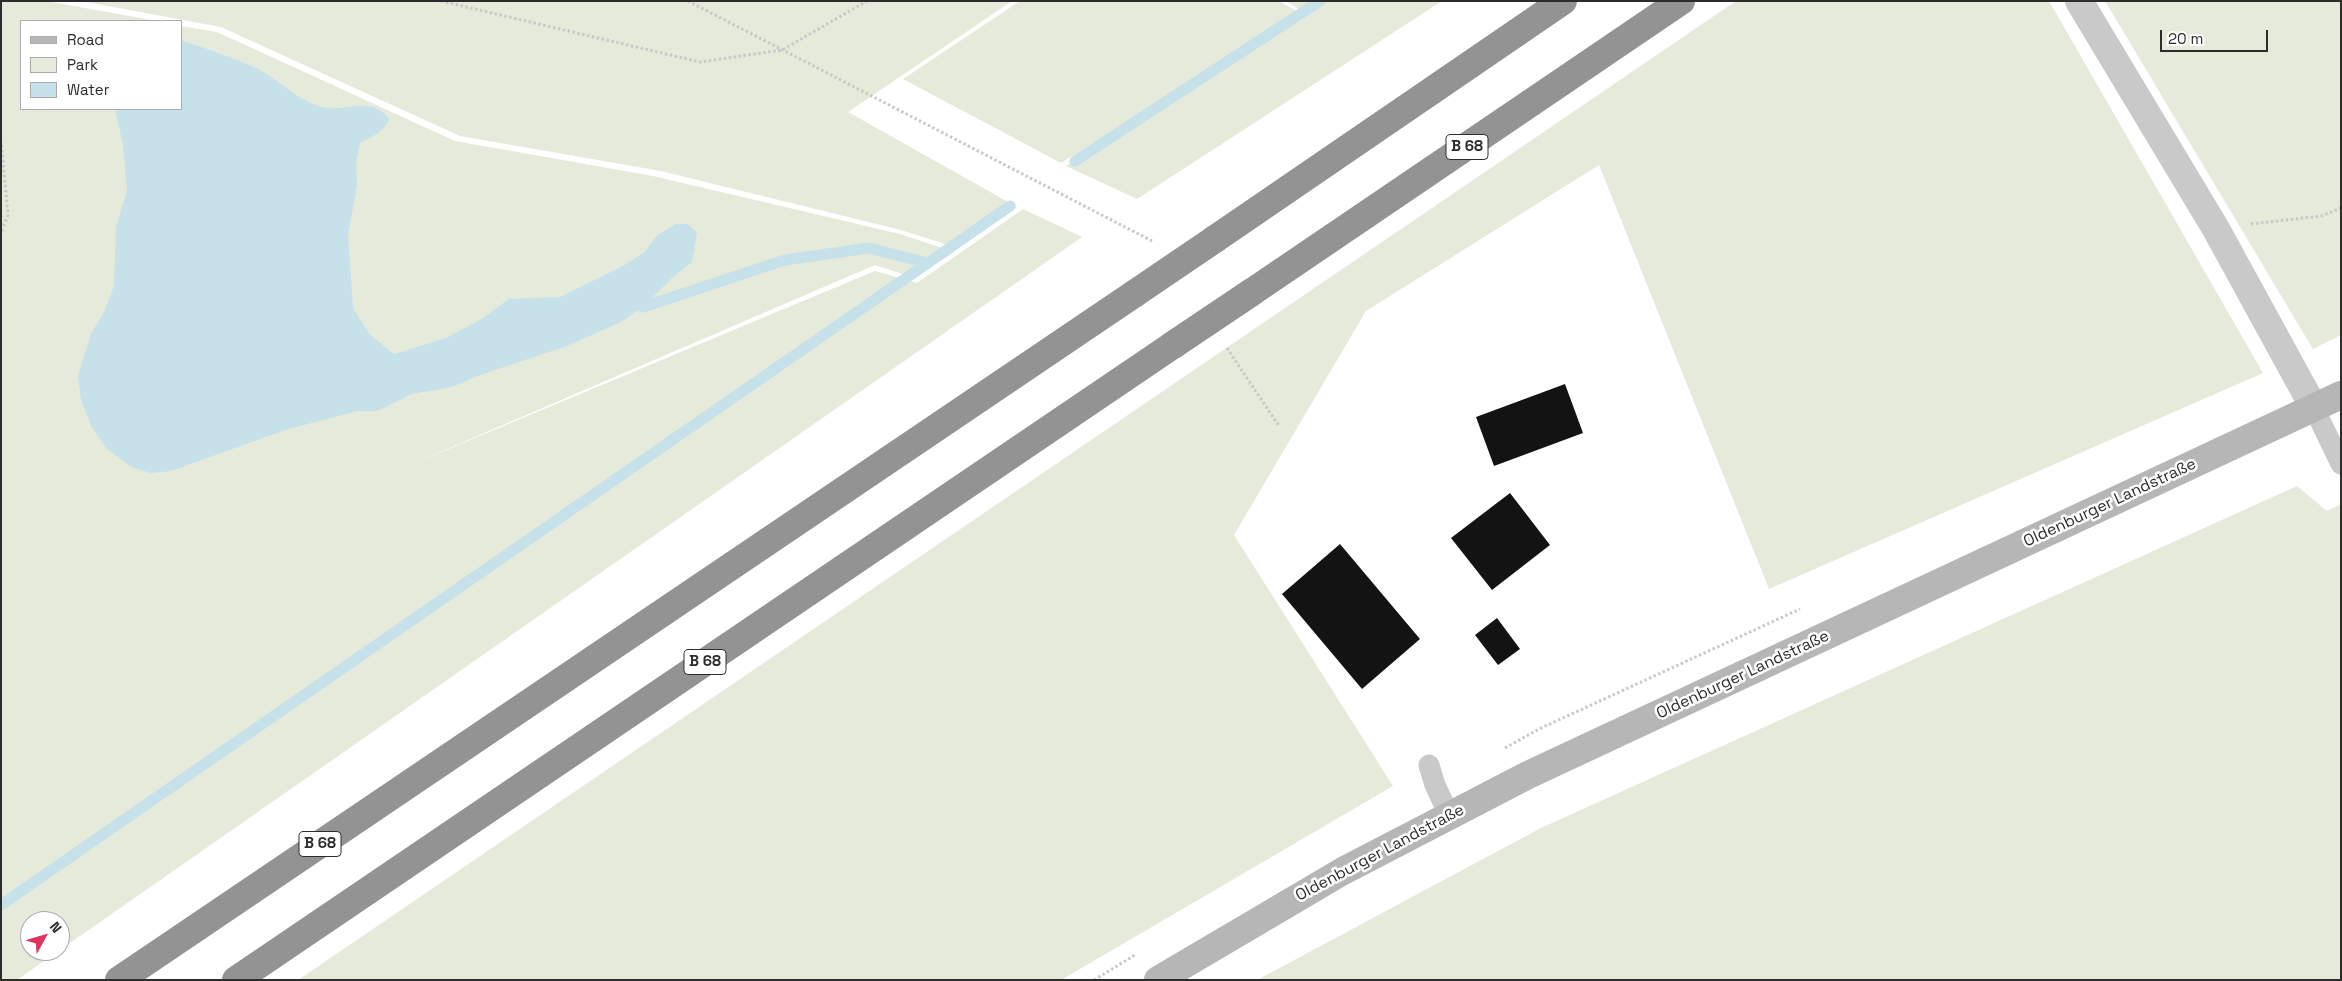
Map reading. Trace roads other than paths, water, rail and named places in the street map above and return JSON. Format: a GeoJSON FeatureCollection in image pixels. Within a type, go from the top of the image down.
{"type":"FeatureCollection","features":[{"type":"Feature","properties":{"kind":"highway","name":"B 68"},"geometry":{"type":"LineString","coordinates":[[119,980],[1134,294],[1563,1]]}},
{"type":"Feature","properties":{"kind":"highway","name":"B 68"},"geometry":{"type":"LineString","coordinates":[[236,980],[1681,1]]}},
{"type":"Feature","properties":{"kind":"street"},"geometry":{"type":"LineString","coordinates":[[2079,1],[2216,228],[2314,408]]}},
{"type":"Feature","properties":{"kind":"street","name":"Oldenburger Landstraße"},"geometry":{"type":"LineString","coordinates":[[1158,980],[1343,871],[1528,775],[2341,395]]}},
{"type":"Feature","properties":{"kind":"lane"},"geometry":{"type":"LineString","coordinates":[[2314,408],[2341,464]]}},
{"type":"Feature","properties":{"kind":"lane"},"geometry":{"type":"LineString","coordinates":[[1429,766],[1435,785],[1449,815]]}},
{"type":"Feature","properties":{"kind":"water"},"geometry":{"type":"Polygon","coordinates":[[[182,40],[260,70],[296,95],[313,104],[331,108],[366,106],[374,107],[382,112],[389,119],[387,124],[381,131],[360,143],[356,164],[357,186],[348,235],[353,308],[370,335],[394,354],[446,338],[480,320],[509,299],[560,297],[623,266],[645,252],[656,236],[676,224],[688,224],[697,233],[692,262],[672,278],[643,307],[621,322],[567,346],[483,374],[452,387],[412,394],[377,411],[357,411],[285,430],[171,471],[151,473],[131,467],[106,448],[91,426],[81,400],[78,376],[91,334],[105,310],[114,286],[116,227],[127,191],[123,145],[115,110],[182,110],[182,40]]]}},
{"type":"Feature","properties":{"kind":"waterway"},"geometry":{"type":"LineString","coordinates":[[1075,161],[1320,1]]}},
{"type":"Feature","properties":{"kind":"waterway"},"geometry":{"type":"LineString","coordinates":[[1,905],[1010,206]]}},
{"type":"Feature","properties":{"kind":"waterway"},"geometry":{"type":"LineString","coordinates":[[643,307],[785,260],[869,248],[927,263]]}}]}
